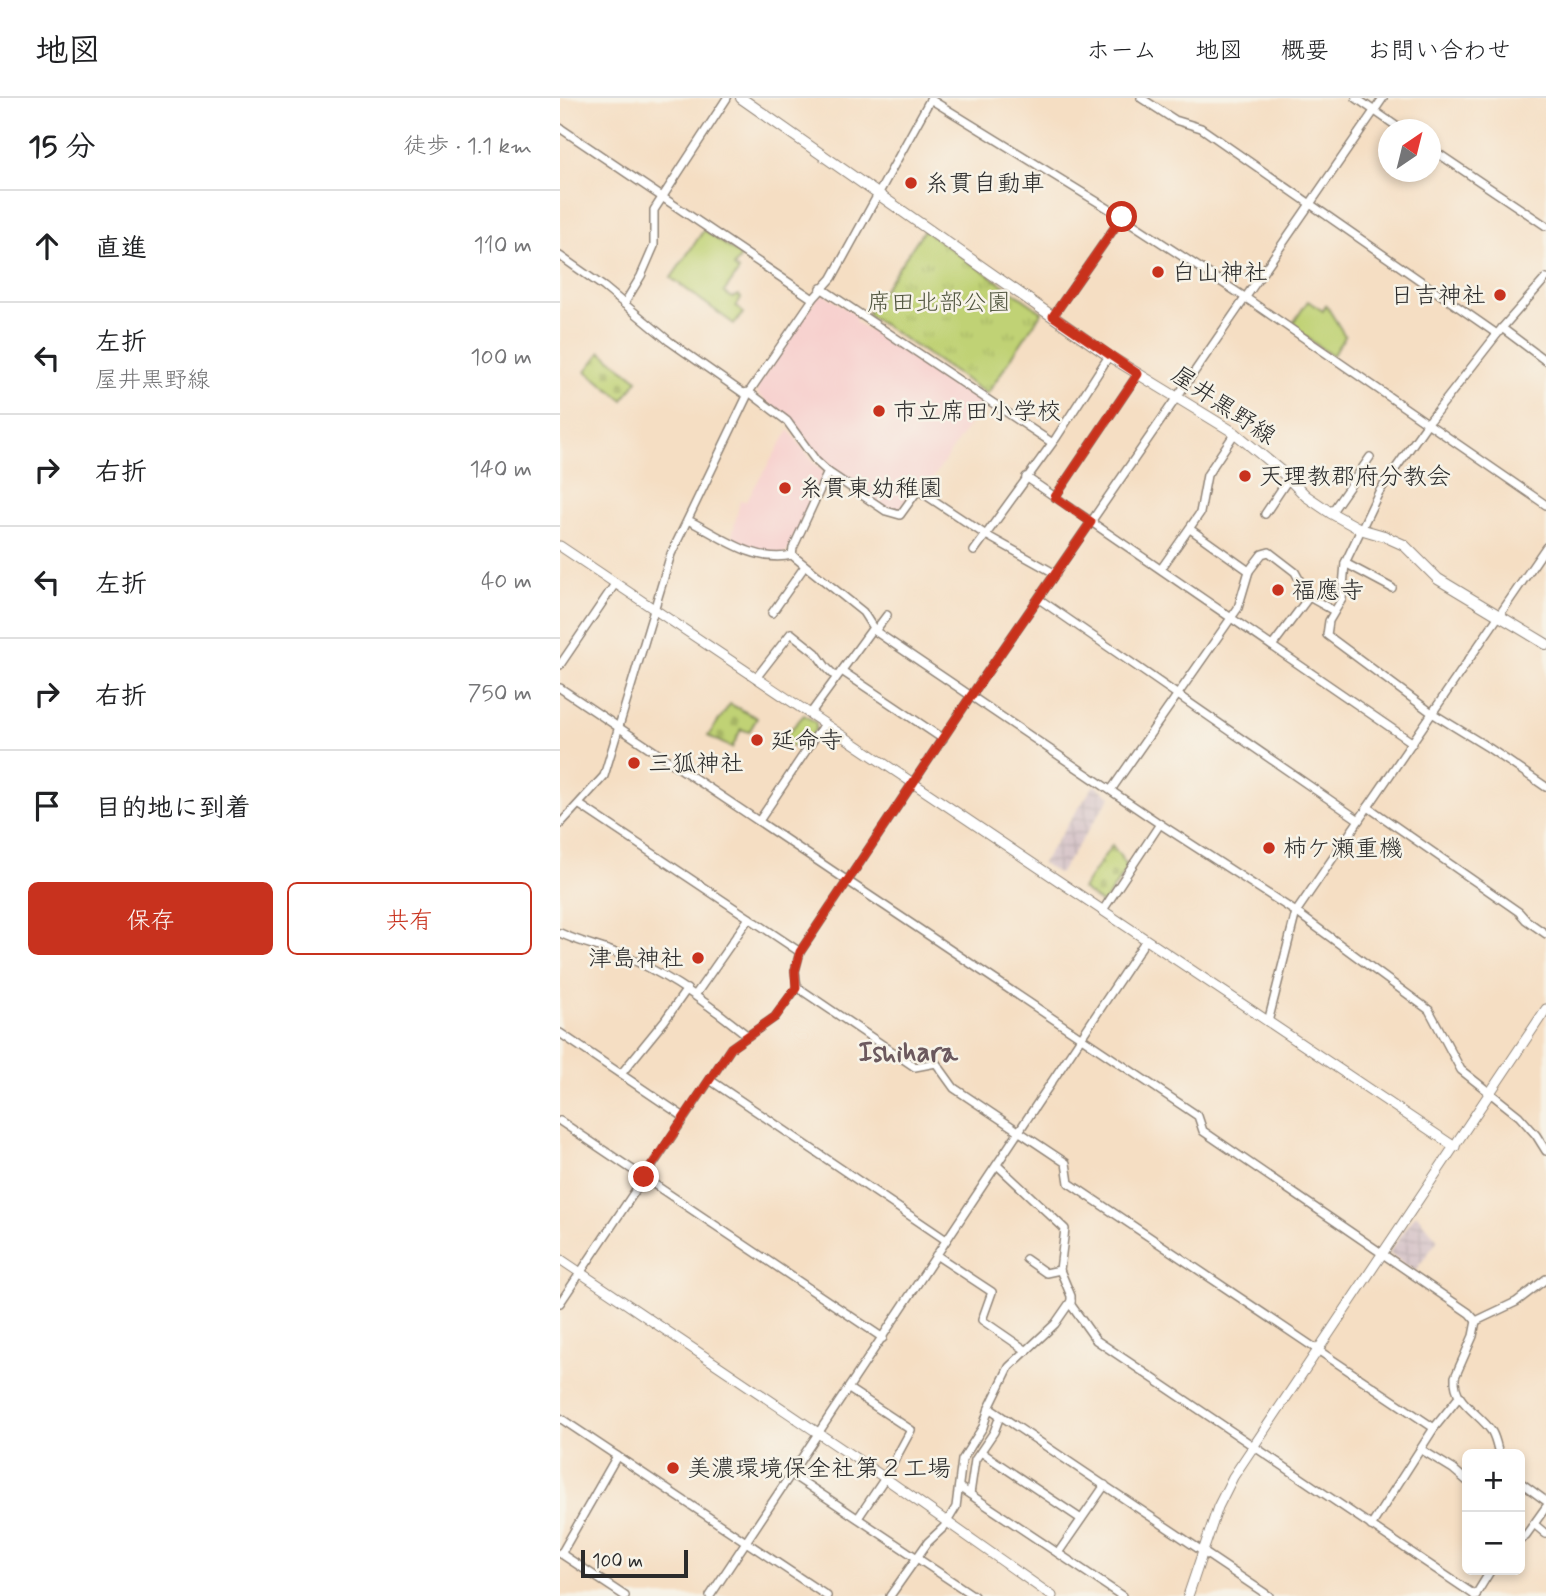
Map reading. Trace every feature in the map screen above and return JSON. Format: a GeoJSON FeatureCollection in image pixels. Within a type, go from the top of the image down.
{"type":"FeatureCollection","features":[{"type":"Feature","properties":{"kind":"main road","name":"屋井黒野線"},"geometry":{"type":"LineString","coordinates":[[741,98],[1110,356],[1235,433],[1289,478],[1306,496],[1331,513],[1360,529],[1404,545],[1438,579],[1546,644]]}},
{"type":"Feature","properties":{"kind":"street"},"geometry":{"type":"LineString","coordinates":[[624,304],[641,276],[654,246],[654,210],[727,98]]}},
{"type":"Feature","properties":{"kind":"street"},"geometry":{"type":"LineString","coordinates":[[560,824],[604,776],[671,554],[749,391],[821,288],[832,278],[931,98],[1246,298],[1546,505]]}},
{"type":"Feature","properties":{"kind":"street"},"geometry":{"type":"LineString","coordinates":[[1141,98],[1175,120],[1201,128],[1546,361]]}},
{"type":"Feature","properties":{"kind":"street"},"geometry":{"type":"LineString","coordinates":[[1356,98],[1386,119]]}},
{"type":"Feature","properties":{"kind":"street"},"geometry":{"type":"LineString","coordinates":[[560,1303],[731,1048],[775,1017],[796,988],[795,971],[800,952],[971,696],[1383,98]]}},
{"type":"Feature","properties":{"kind":"street"},"geometry":{"type":"LineString","coordinates":[[560,128],[813,299]]}},
{"type":"Feature","properties":{"kind":"street"},"geometry":{"type":"LineString","coordinates":[[1441,155],[1546,226]]}},
{"type":"Feature","properties":{"kind":"street"},"geometry":{"type":"LineString","coordinates":[[1053,316],[1122,217]]}},
{"type":"Feature","properties":{"kind":"street"},"geometry":{"type":"LineString","coordinates":[[560,256],[669,341],[743,393],[749,391]]}},
{"type":"Feature","properties":{"kind":"street"},"geometry":{"type":"LineString","coordinates":[[1546,278],[1499,331],[1427,424],[1379,492],[1345,563],[1342,599],[1329,621],[1327,635],[1433,713],[1546,787]]}},
{"type":"Feature","properties":{"kind":"street"},"geometry":{"type":"LineString","coordinates":[[821,288],[1051,442]]}},
{"type":"Feature","properties":{"kind":"street"},"geometry":{"type":"LineString","coordinates":[[974,551],[1056,438],[1110,356]]}},
{"type":"Feature","properties":{"kind":"street"},"geometry":{"type":"LineString","coordinates":[[1055,497],[1138,374]]}},
{"type":"Feature","properties":{"kind":"street"},"geometry":{"type":"LineString","coordinates":[[749,391],[787,421],[828,472],[886,511],[900,516],[918,489],[986,535],[1056,574]]}},
{"type":"Feature","properties":{"kind":"street"},"geometry":{"type":"LineString","coordinates":[[1161,569],[1200,513],[1207,475],[1235,433]]}},
{"type":"Feature","properties":{"kind":"street"},"geometry":{"type":"LineString","coordinates":[[1331,513],[1370,457]]}},
{"type":"Feature","properties":{"kind":"street"},"geometry":{"type":"LineString","coordinates":[[792,555],[828,472]]}},
{"type":"Feature","properties":{"kind":"street"},"geometry":{"type":"LineString","coordinates":[[1027,477],[1413,743]]}},
{"type":"Feature","properties":{"kind":"street"},"geometry":{"type":"LineString","coordinates":[[1265,514],[1289,478]]}},
{"type":"Feature","properties":{"kind":"street"},"geometry":{"type":"LineString","coordinates":[[688,520],[757,555],[777,559],[792,555]]}},
{"type":"Feature","properties":{"kind":"street"},"geometry":{"type":"LineString","coordinates":[[1190,529],[1249,571]]}},
{"type":"Feature","properties":{"kind":"street"},"geometry":{"type":"LineString","coordinates":[[560,546],[1455,1147]]}},
{"type":"Feature","properties":{"kind":"street"},"geometry":{"type":"LineString","coordinates":[[1268,1021],[1296,912],[1546,547]]}},
{"type":"Feature","properties":{"kind":"street"},"geometry":{"type":"LineString","coordinates":[[1111,790],[1238,608],[1249,571],[1262,554],[1269,552],[1295,572],[1309,597],[1334,611]]}},
{"type":"Feature","properties":{"kind":"street"},"geometry":{"type":"LineString","coordinates":[[792,555],[863,611],[874,630],[1160,824],[1296,912],[1429,1010],[1461,1070],[1519,1116],[1546,1151]]}},
{"type":"Feature","properties":{"kind":"street"},"geometry":{"type":"LineString","coordinates":[[1345,563],[1392,588]]}},
{"type":"Feature","properties":{"kind":"street"},"geometry":{"type":"LineString","coordinates":[[772,613],[805,566]]}},
{"type":"Feature","properties":{"kind":"street"},"geometry":{"type":"LineString","coordinates":[[1373,577],[1378,569]]}},
{"type":"Feature","properties":{"kind":"street"},"geometry":{"type":"LineString","coordinates":[[560,665],[614,584]]}},
{"type":"Feature","properties":{"kind":"street"},"geometry":{"type":"LineString","coordinates":[[1272,646],[1309,597]]}},
{"type":"Feature","properties":{"kind":"street"},"geometry":{"type":"LineString","coordinates":[[1039,599],[1359,820]]}},
{"type":"Feature","properties":{"kind":"street"},"geometry":{"type":"LineString","coordinates":[[810,714],[887,615]]}},
{"type":"Feature","properties":{"kind":"street"},"geometry":{"type":"LineString","coordinates":[[756,678],[791,633],[816,653],[826,667],[943,739]]}},
{"type":"Feature","properties":{"kind":"street"},"geometry":{"type":"LineString","coordinates":[[560,688],[1198,1116],[1203,1131],[1469,1313],[1476,1321]]}},
{"type":"Feature","properties":{"kind":"street"},"geometry":{"type":"LineString","coordinates":[[758,821],[824,724]]}},
{"type":"Feature","properties":{"kind":"street"},"geometry":{"type":"LineString","coordinates":[[580,805],[800,952]]}},
{"type":"Feature","properties":{"kind":"street"},"geometry":{"type":"LineString","coordinates":[[1368,807],[1519,912],[1546,934]]}},
{"type":"Feature","properties":{"kind":"street"},"geometry":{"type":"LineString","coordinates":[[1102,910],[1160,824]]}},
{"type":"Feature","properties":{"kind":"street"},"geometry":{"type":"LineString","coordinates":[[696,994],[749,918]]}},
{"type":"Feature","properties":{"kind":"street"},"geometry":{"type":"LineString","coordinates":[[560,933],[630,958],[687,989],[748,1036]]}},
{"type":"Feature","properties":{"kind":"street"},"geometry":{"type":"LineString","coordinates":[[710,1596],[1146,940]]}},
{"type":"Feature","properties":{"kind":"street"},"geometry":{"type":"LineString","coordinates":[[796,988],[915,1068],[936,1063],[954,1088],[1066,1163],[1069,1183],[1434,1428]]}},
{"type":"Feature","properties":{"kind":"street"},"geometry":{"type":"LineString","coordinates":[[621,1074],[687,989]]}},
{"type":"Feature","properties":{"kind":"street"},"geometry":{"type":"LineString","coordinates":[[1188,1596],[1223,1494],[1546,1009]]}},
{"type":"Feature","properties":{"kind":"street"},"geometry":{"type":"LineString","coordinates":[[560,1033],[684,1117]]}},
{"type":"Feature","properties":{"kind":"street"},"geometry":{"type":"LineString","coordinates":[[710,1080],[946,1240]]}},
{"type":"Feature","properties":{"kind":"street"},"geometry":{"type":"LineString","coordinates":[[560,1121],[883,1338]]}},
{"type":"Feature","properties":{"kind":"street"},"geometry":{"type":"LineString","coordinates":[[997,1164],[1065,1229],[1060,1270],[1072,1300],[1071,1305],[1096,1340],[1475,1596],[1488,1575]]}},
{"type":"Feature","properties":{"kind":"street"},"geometry":{"type":"LineString","coordinates":[[936,1255],[992,1292],[982,1320],[1027,1351]]}},
{"type":"Feature","properties":{"kind":"street"},"geometry":{"type":"LineString","coordinates":[[560,1259],[820,1433],[1052,1596]]}},
{"type":"Feature","properties":{"kind":"street"},"geometry":{"type":"LineString","coordinates":[[1027,1259],[1046,1273],[1060,1270]]}},
{"type":"Feature","properties":{"kind":"street"},"geometry":{"type":"LineString","coordinates":[[1476,1321],[1516,1302],[1546,1279]]}},
{"type":"Feature","properties":{"kind":"street"},"geometry":{"type":"LineString","coordinates":[[890,1596],[956,1507],[962,1460],[983,1427],[1009,1367],[1055,1324],[1072,1300]]}},
{"type":"Feature","properties":{"kind":"street"},"geometry":{"type":"LineString","coordinates":[[1476,1321],[1473,1336],[1455,1377],[1455,1385],[1459,1397],[1491,1431],[1497,1449]]}},
{"type":"Feature","properties":{"kind":"street"},"geometry":{"type":"LineString","coordinates":[[849,1389],[911,1430],[859,1518]]}},
{"type":"Feature","properties":{"kind":"street"},"geometry":{"type":"LineString","coordinates":[[1371,1526],[1434,1428],[1459,1397]]}},
{"type":"Feature","properties":{"kind":"street"},"geometry":{"type":"LineString","coordinates":[[989,1408],[1269,1596]]}},
{"type":"Feature","properties":{"kind":"street"},"geometry":{"type":"LineString","coordinates":[[970,1494],[973,1469],[1000,1416]]}},
{"type":"Feature","properties":{"kind":"street"},"geometry":{"type":"LineString","coordinates":[[560,1418],[827,1596]]}},
{"type":"Feature","properties":{"kind":"street"},"geometry":{"type":"LineString","coordinates":[[1422,1450],[1462,1477]]}},
{"type":"Feature","properties":{"kind":"street"},"geometry":{"type":"LineString","coordinates":[[981,1452],[1081,1519]]}},
{"type":"Feature","properties":{"kind":"street"},"geometry":{"type":"LineString","coordinates":[[617,1456],[561,1553],[625,1596]]}},
{"type":"Feature","properties":{"kind":"street"},"geometry":{"type":"LineString","coordinates":[[791,1474],[974,1596]]}},
{"type":"Feature","properties":{"kind":"street"},"geometry":{"type":"LineString","coordinates":[[1058,1553],[1105,1485]]}},
{"type":"Feature","properties":{"kind":"street"},"geometry":{"type":"LineString","coordinates":[[1525,1486],[1546,1501]]}},
{"type":"Feature","properties":{"kind":"street"},"geometry":{"type":"LineString","coordinates":[[959,1487],[1122,1596]]}},
{"type":"Feature","properties":{"kind":"street"},"geometry":{"type":"LineString","coordinates":[[1525,1534],[1546,1507]]}},
{"type":"Feature","properties":{"kind":"street"},"geometry":{"type":"LineString","coordinates":[[1534,1524],[1546,1534]]}},
{"type":"Feature","properties":{"kind":"shaded area","name":"市立席田小学校"},"geometry":{"type":"Polygon","coordinates":[[[824,294],[856,315],[856,322],[867,330],[873,327],[985,401],[925,490],[918,485],[904,504],[894,512],[850,486],[819,458],[792,421],[758,395],[757,387],[817,297],[824,294]]]}},
{"type":"Feature","properties":{"kind":"shaded area","name":"糸貫東幼稚園"},"geometry":{"type":"Polygon","coordinates":[[[789,430],[814,463],[823,470],[824,475],[788,551],[783,555],[755,551],[732,537],[740,501],[746,501],[789,430]]]}},
{"type":"Feature","properties":{"kind":"shaded area"},"geometry":{"type":"Polygon","coordinates":[[[1094,785],[1111,796],[1059,874],[1042,863],[1094,785]]]}},
{"type":"Feature","properties":{"kind":"shaded area"},"geometry":{"type":"Polygon","coordinates":[[[1416,1214],[1438,1240],[1415,1271],[1389,1253],[1416,1214]]]}},
{"type":"Feature","properties":{"kind":"green space"},"geometry":{"type":"Polygon","coordinates":[[[704,230],[741,256],[734,267],[739,271],[724,292],[732,298],[738,295],[741,298],[736,306],[743,313],[734,324],[671,278],[704,230]]]}},
{"type":"Feature","properties":{"kind":"green space","name":"席田北部公園"},"geometry":{"type":"Polygon","coordinates":[[[924,230],[1042,312],[987,394],[867,314],[924,230]]]}},
{"type":"Feature","properties":{"kind":"green space"},"geometry":{"type":"Polygon","coordinates":[[[1308,301],[1323,311],[1326,305],[1345,336],[1332,356],[1291,326],[1308,301]]]}},
{"type":"Feature","properties":{"kind":"green space"},"geometry":{"type":"Polygon","coordinates":[[[601,352],[638,380],[623,400],[586,371],[601,352]]]}},
{"type":"Feature","properties":{"kind":"green space"},"geometry":{"type":"Polygon","coordinates":[[[730,704],[757,718],[749,732],[741,729],[732,748],[708,736],[730,704]]]}},
{"type":"Feature","properties":{"kind":"green space"},"geometry":{"type":"Polygon","coordinates":[[[804,715],[816,723],[816,729],[801,752],[782,739],[804,715]]]}},
{"type":"Feature","properties":{"kind":"green space"},"geometry":{"type":"Polygon","coordinates":[[[1112,845],[1128,867],[1103,904],[1082,889],[1112,845]]]}},
{"type":"Feature","properties":{"kind":"place","name":"糸貫自動車"},"geometry":{"type":"Point","coordinates":[911,183]}},
{"type":"Feature","properties":{"kind":"place","name":"白山神社"},"geometry":{"type":"Point","coordinates":[1158,272]}},
{"type":"Feature","properties":{"kind":"place","name":"日吉神社"},"geometry":{"type":"Point","coordinates":[1500,295]}},
{"type":"Feature","properties":{"kind":"place","name":"市立席田小学校"},"geometry":{"type":"Point","coordinates":[879,411]}},
{"type":"Feature","properties":{"kind":"place","name":"天理教郡府分教会"},"geometry":{"type":"Point","coordinates":[1245,476]}},
{"type":"Feature","properties":{"kind":"place","name":"糸貫東幼稚園"},"geometry":{"type":"Point","coordinates":[785,488]}},
{"type":"Feature","properties":{"kind":"place","name":"福應寺"},"geometry":{"type":"Point","coordinates":[1278,590]}},
{"type":"Feature","properties":{"kind":"place","name":"延命寺"},"geometry":{"type":"Point","coordinates":[757,740]}},
{"type":"Feature","properties":{"kind":"place","name":"三狐神社"},"geometry":{"type":"Point","coordinates":[634,763]}},
{"type":"Feature","properties":{"kind":"place","name":"柿ケ瀬重機"},"geometry":{"type":"Point","coordinates":[1269,848]}},
{"type":"Feature","properties":{"kind":"place","name":"津島神社"},"geometry":{"type":"Point","coordinates":[698,958]}},
{"type":"Feature","properties":{"kind":"place","name":"美濃環境保全社第２工場"},"geometry":{"type":"Point","coordinates":[673,1468]}},
{"type":"Feature","properties":{"kind":"district","name":"Ishihara"},"geometry":{"type":"Point","coordinates":[908,1051]}},
{"type":"Feature","properties":{"kind":"route"},"geometry":{"type":"LineString","coordinates":[[644,1177],[731,1048],[775,1017],[796,988],[795,971],[800,952],[1091,522],[1055,497],[1138,374],[1053,316],[1122,217]]}}]}
